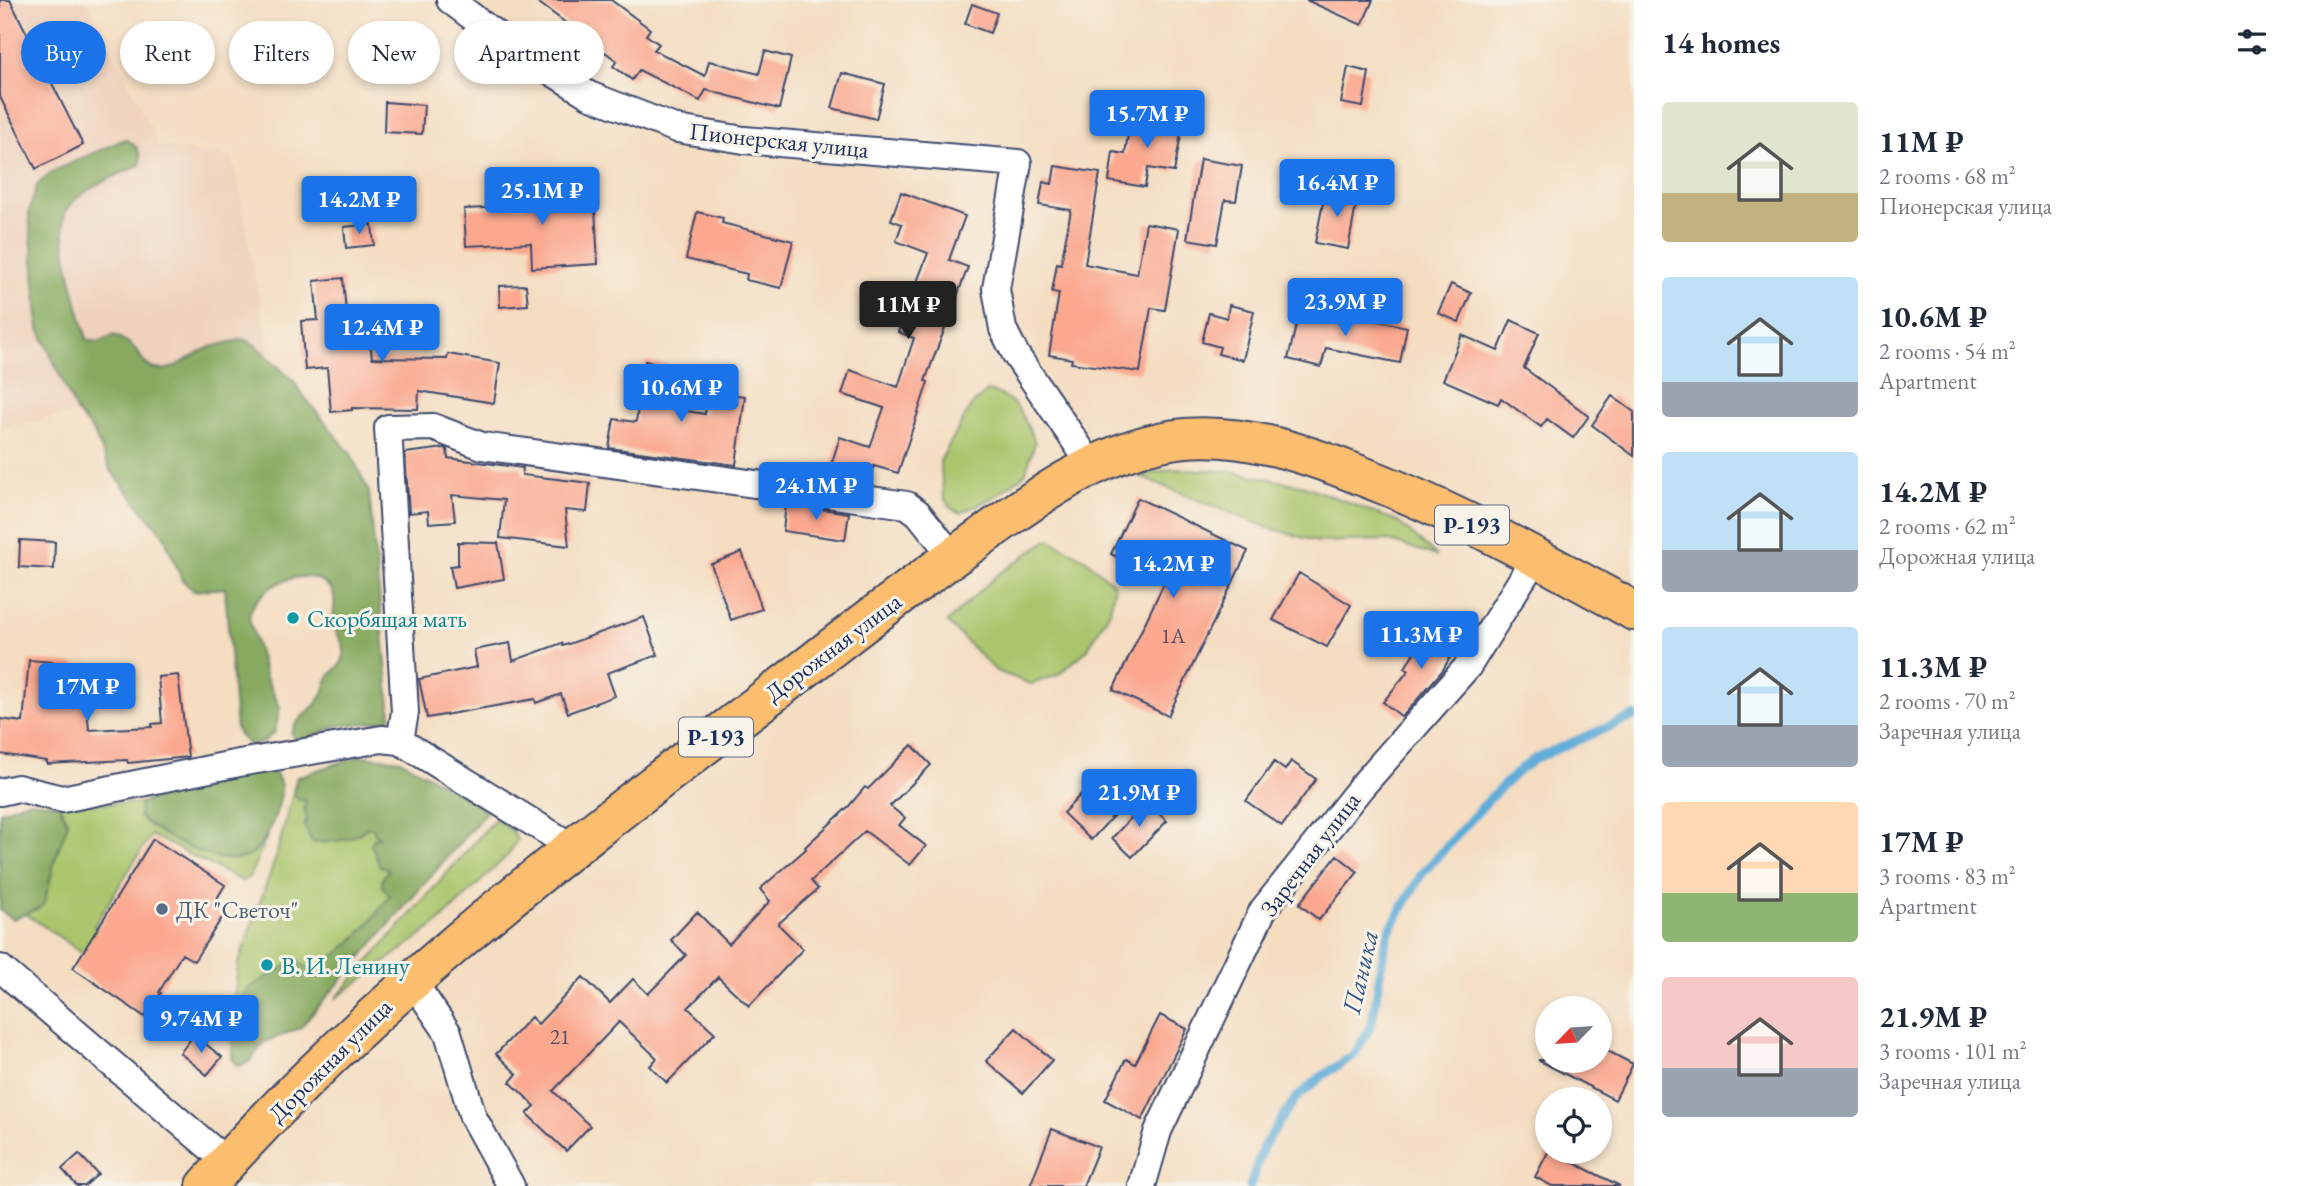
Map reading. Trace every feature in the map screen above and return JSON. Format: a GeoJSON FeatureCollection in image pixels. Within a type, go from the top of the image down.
{"type":"FeatureCollection","features":[{"type":"Feature","properties":{"kind":"main road","name":"Дорожная улица"},"geometry":{"type":"LineString","coordinates":[[217,1174],[372,1015],[574,848],[953,557],[1045,493],[1092,466],[1139,446],[1191,438],[1248,442],[1303,453],[1418,497],[1536,557]]}},
{"type":"Feature","properties":{"kind":"main road","name":"Р-193"},"geometry":{"type":"LineString","coordinates":[[1536,557],[1634,611]]}},
{"type":"Feature","properties":{"kind":"street","name":"Пионерская улица"},"geometry":{"type":"LineString","coordinates":[[450,0],[515,48],[589,95],[677,129],[744,140],[1018,163],[996,289],[1003,329],[1016,355],[1092,466]]}},
{"type":"Feature","properties":{"kind":"street"},"geometry":{"type":"LineString","coordinates":[[400,741],[405,712],[388,428],[433,427],[482,446],[907,505],[918,513],[953,557]]}},
{"type":"Feature","properties":{"kind":"street","name":"Заречная улица"},"geometry":{"type":"LineString","coordinates":[[1142,1186],[1158,1131],[1263,911],[1362,786],[1468,666],[1536,557]]}},
{"type":"Feature","properties":{"kind":"street"},"geometry":{"type":"LineString","coordinates":[[0,792],[18,788],[62,799],[382,738],[400,741],[574,848]]}},
{"type":"Feature","properties":{"kind":"street"},"geometry":{"type":"LineString","coordinates":[[0,968],[217,1174]]}},
{"type":"Feature","properties":{"kind":"street"},"geometry":{"type":"LineString","coordinates":[[412,980],[448,1033],[473,1117],[511,1186]]}},
{"type":"Feature","properties":{"kind":"shaded area"},"geometry":{"type":"Polygon","coordinates":[[[0,0],[87,0],[98,21],[21,21],[21,84],[106,84],[106,38],[120,66],[120,84],[129,84],[160,146],[233,158],[274,375],[0,428],[0,0]]]}},
{"type":"Feature","properties":{"kind":"green space"},"geometry":{"type":"Polygon","coordinates":[[[125,139],[137,149],[140,165],[81,195],[67,209],[64,219],[66,252],[87,340],[98,342],[113,335],[131,345],[150,367],[165,369],[172,368],[206,349],[244,339],[255,345],[295,382],[351,454],[369,492],[391,716],[386,721],[336,726],[304,740],[297,740],[291,734],[297,723],[321,697],[328,679],[344,655],[334,625],[333,592],[320,580],[295,578],[270,588],[253,607],[249,618],[266,678],[280,707],[275,732],[263,742],[250,746],[239,735],[236,728],[225,588],[194,591],[182,580],[164,536],[111,471],[93,431],[77,413],[39,329],[29,213],[37,185],[53,171],[125,139]]]}},
{"type":"Feature","properties":{"kind":"green space"},"geometry":{"type":"Polygon","coordinates":[[[987,391],[1013,402],[1035,442],[1025,474],[996,496],[961,513],[952,509],[944,498],[940,461],[971,406],[987,391]]]}},
{"type":"Feature","properties":{"kind":"green space"},"geometry":{"type":"Polygon","coordinates":[[[1171,469],[1230,471],[1305,486],[1397,521],[1437,556],[1387,540],[1318,542],[1266,527],[1138,476],[1171,469]]]}},
{"type":"Feature","properties":{"kind":"green space"},"geometry":{"type":"Polygon","coordinates":[[[1049,539],[1085,559],[1115,585],[1110,611],[1087,650],[1058,675],[1031,684],[996,671],[947,622],[996,576],[1049,539]]]}},
{"type":"Feature","properties":{"kind":"green space"},"geometry":{"type":"Polygon","coordinates":[[[360,756],[400,760],[464,796],[486,812],[300,1028],[264,1042],[249,1062],[238,1066],[232,1060],[238,964],[276,857],[297,777],[360,756]]]}},
{"type":"Feature","properties":{"kind":"green space"},"geometry":{"type":"Polygon","coordinates":[[[360,756],[400,760],[464,796],[486,812],[300,1028],[264,1042],[249,1062],[238,1066],[232,1060],[233,1011],[249,988],[298,961],[313,972],[356,937],[390,895],[382,883],[389,870],[380,866],[371,844],[379,837],[374,828],[368,827],[342,840],[312,842],[304,825],[307,819],[304,808],[306,800],[299,800],[293,792],[297,777],[360,756]]]}},
{"type":"Feature","properties":{"kind":"green space"},"geometry":{"type":"Polygon","coordinates":[[[268,767],[279,779],[280,797],[265,837],[249,856],[237,859],[207,855],[161,833],[139,817],[140,803],[268,767]]]}},
{"type":"Feature","properties":{"kind":"green space"},"geometry":{"type":"Polygon","coordinates":[[[277,775],[279,799],[276,812],[250,876],[242,881],[151,835],[94,926],[113,941],[99,964],[26,914],[13,919],[0,910],[1,811],[59,804],[140,803],[155,797],[277,775]]]}},
{"type":"Feature","properties":{"kind":"green space"},"geometry":{"type":"Polygon","coordinates":[[[27,801],[59,804],[68,823],[56,856],[45,901],[41,907],[13,919],[0,910],[0,812],[27,801]]]}},
{"type":"Feature","properties":{"kind":"green space"},"geometry":{"type":"Polygon","coordinates":[[[496,818],[513,832],[517,840],[509,854],[438,923],[335,999],[496,818]]]}},
{"type":"Feature","properties":{"kind":"building"},"geometry":{"type":"Polygon","coordinates":[[[0,0],[10,0],[21,22],[21,84],[52,84],[83,145],[36,169],[0,97],[0,0]]]}},
{"type":"Feature","properties":{"kind":"building"},"geometry":{"type":"Polygon","coordinates":[[[535,0],[611,0],[650,29],[646,35],[659,44],[654,50],[705,76],[709,61],[759,74],[765,51],[791,58],[779,109],[706,90],[700,101],[639,70],[632,80],[613,66],[617,61],[604,51],[604,21],[563,21],[535,0]]]}},
{"type":"Feature","properties":{"kind":"building"},"geometry":{"type":"Polygon","coordinates":[[[1306,0],[1373,0],[1362,25],[1306,0]]]}},
{"type":"Feature","properties":{"kind":"building"},"geometry":{"type":"Polygon","coordinates":[[[972,4],[997,13],[990,33],[965,24],[972,4]]]}},
{"type":"Feature","properties":{"kind":"building"},"geometry":{"type":"Polygon","coordinates":[[[1348,67],[1369,72],[1363,107],[1341,103],[1348,67]]]}},
{"type":"Feature","properties":{"kind":"building"},"geometry":{"type":"Polygon","coordinates":[[[842,73],[885,84],[876,119],[832,108],[842,73]]]}},
{"type":"Feature","properties":{"kind":"building"},"geometry":{"type":"Polygon","coordinates":[[[385,102],[424,105],[422,134],[384,132],[385,102]]]}},
{"type":"Feature","properties":{"kind":"building"},"geometry":{"type":"Polygon","coordinates":[[[1131,114],[1183,123],[1174,172],[1148,168],[1145,187],[1109,181],[1113,152],[1125,154],[1131,114]]]}},
{"type":"Feature","properties":{"kind":"building"},"geometry":{"type":"Polygon","coordinates":[[[1200,159],[1242,166],[1236,201],[1225,200],[1217,244],[1187,239],[1200,159]]]}},
{"type":"Feature","properties":{"kind":"building"},"geometry":{"type":"Polygon","coordinates":[[[1055,166],[1100,173],[1085,264],[1137,274],[1146,223],[1179,229],[1165,310],[1151,308],[1140,372],[1071,363],[1072,359],[1049,355],[1059,293],[1052,292],[1057,263],[1061,264],[1071,210],[1039,205],[1043,182],[1052,184],[1055,166]]]}},
{"type":"Feature","properties":{"kind":"building"},"geometry":{"type":"Polygon","coordinates":[[[1326,188],[1358,194],[1348,249],[1315,243],[1326,188]]]}},
{"type":"Feature","properties":{"kind":"building"},"geometry":{"type":"Polygon","coordinates":[[[594,189],[598,264],[532,268],[531,243],[466,246],[464,209],[528,206],[527,192],[594,189]]]}},
{"type":"Feature","properties":{"kind":"building"},"geometry":{"type":"Polygon","coordinates":[[[901,192],[965,216],[949,260],[968,267],[925,381],[928,382],[898,473],[874,466],[869,481],[854,476],[853,482],[827,478],[840,437],[870,447],[884,408],[842,394],[850,370],[898,387],[914,338],[898,332],[928,253],[896,241],[902,224],[891,220],[901,192]]]}},
{"type":"Feature","properties":{"kind":"building"},"geometry":{"type":"Polygon","coordinates":[[[697,212],[723,218],[722,223],[793,241],[781,288],[746,280],[747,274],[686,259],[697,212]]]}},
{"type":"Feature","properties":{"kind":"building"},"geometry":{"type":"Polygon","coordinates":[[[372,224],[374,245],[346,248],[344,227],[372,224]]]}},
{"type":"Feature","properties":{"kind":"building"},"geometry":{"type":"Polygon","coordinates":[[[343,278],[347,325],[368,323],[372,358],[447,359],[448,354],[500,363],[494,403],[419,391],[418,409],[352,408],[331,412],[327,368],[305,370],[301,321],[318,320],[314,281],[343,278]]]}},
{"type":"Feature","properties":{"kind":"building"},"geometry":{"type":"Polygon","coordinates":[[[1451,284],[1471,293],[1459,322],[1438,313],[1451,284]]]}},
{"type":"Feature","properties":{"kind":"building"},"geometry":{"type":"Polygon","coordinates":[[[526,285],[528,305],[500,307],[499,286],[526,285]]]}},
{"type":"Feature","properties":{"kind":"building"},"geometry":{"type":"Polygon","coordinates":[[[1229,305],[1254,311],[1243,360],[1218,354],[1220,347],[1202,342],[1209,313],[1227,318],[1229,305]]]}},
{"type":"Feature","properties":{"kind":"building"},"geometry":{"type":"Polygon","coordinates":[[[1300,309],[1340,318],[1341,313],[1407,327],[1400,363],[1326,348],[1321,367],[1288,359],[1300,309]]]}},
{"type":"Feature","properties":{"kind":"building"},"geometry":{"type":"Polygon","coordinates":[[[1511,320],[1539,333],[1524,368],[1589,416],[1573,438],[1547,419],[1541,427],[1501,398],[1498,404],[1443,380],[1462,335],[1498,351],[1511,320]]]}},
{"type":"Feature","properties":{"kind":"building"},"geometry":{"type":"Polygon","coordinates":[[[645,361],[669,365],[662,407],[705,414],[708,391],[745,396],[736,465],[609,448],[614,419],[636,422],[645,361]]]}},
{"type":"Feature","properties":{"kind":"building"},"geometry":{"type":"Polygon","coordinates":[[[1612,396],[1634,412],[1634,456],[1592,425],[1612,396]]]}},
{"type":"Feature","properties":{"kind":"building"},"geometry":{"type":"Polygon","coordinates":[[[445,448],[448,458],[523,468],[522,475],[590,483],[587,512],[565,510],[569,546],[500,538],[504,500],[452,495],[455,521],[429,523],[428,511],[409,513],[405,453],[445,448]]]}},
{"type":"Feature","properties":{"kind":"building"},"geometry":{"type":"Polygon","coordinates":[[[1138,498],[1248,551],[1168,716],[1113,690],[1165,581],[1111,554],[1138,498]]]}},
{"type":"Feature","properties":{"kind":"building"},"geometry":{"type":"Polygon","coordinates":[[[786,504],[849,513],[845,540],[783,531],[786,504]]]}},
{"type":"Feature","properties":{"kind":"building"},"geometry":{"type":"Polygon","coordinates":[[[20,540],[55,542],[54,569],[19,567],[20,540]]]}},
{"type":"Feature","properties":{"kind":"building"},"geometry":{"type":"Polygon","coordinates":[[[458,542],[498,543],[504,579],[454,588],[450,566],[458,565],[458,542]]]}},
{"type":"Feature","properties":{"kind":"building"},"geometry":{"type":"Polygon","coordinates":[[[742,552],[762,609],[731,620],[711,564],[742,552]]]}},
{"type":"Feature","properties":{"kind":"building"},"geometry":{"type":"Polygon","coordinates":[[[1299,573],[1351,605],[1327,647],[1273,620],[1299,573]]]}},
{"type":"Feature","properties":{"kind":"building"},"geometry":{"type":"Polygon","coordinates":[[[644,617],[658,655],[607,673],[615,696],[568,713],[561,694],[536,703],[535,699],[427,718],[419,679],[477,667],[474,650],[510,643],[513,661],[644,617]]]}},
{"type":"Feature","properties":{"kind":"building"},"geometry":{"type":"Polygon","coordinates":[[[1428,628],[1457,645],[1443,670],[1402,717],[1383,702],[1409,670],[1405,668],[1428,628]]]}},
{"type":"Feature","properties":{"kind":"building"},"geometry":{"type":"Polygon","coordinates":[[[29,660],[75,664],[74,673],[84,673],[89,730],[152,727],[152,724],[162,723],[158,677],[178,675],[188,757],[128,763],[127,760],[47,764],[47,761],[0,754],[0,719],[23,722],[29,660]]]}},
{"type":"Feature","properties":{"kind":"building"},"geometry":{"type":"Polygon","coordinates":[[[912,745],[931,765],[890,806],[905,818],[899,825],[926,846],[910,865],[865,831],[811,881],[818,889],[778,924],[803,949],[749,1006],[718,977],[688,1008],[715,1033],[667,1083],[650,1066],[657,1058],[619,1022],[553,1091],[590,1126],[566,1151],[527,1114],[535,1106],[510,1082],[517,1074],[496,1054],[531,1017],[538,1024],[583,977],[610,1003],[633,979],[648,994],[686,955],[671,940],[697,912],[729,944],[770,901],[760,889],[806,849],[805,847],[849,806],[865,787],[868,789],[912,745]]]}},
{"type":"Feature","properties":{"kind":"building"},"geometry":{"type":"Polygon","coordinates":[[[1291,761],[1316,779],[1282,826],[1246,801],[1274,762],[1285,770],[1291,761]]]}},
{"type":"Feature","properties":{"kind":"building"},"geometry":{"type":"Polygon","coordinates":[[[1087,788],[1115,814],[1091,840],[1063,813],[1087,788]]]}},
{"type":"Feature","properties":{"kind":"building"},"geometry":{"type":"Polygon","coordinates":[[[1146,802],[1167,821],[1132,857],[1112,838],[1146,802]]]}},
{"type":"Feature","properties":{"kind":"building"},"geometry":{"type":"Polygon","coordinates":[[[153,839],[225,885],[213,905],[225,913],[194,961],[182,954],[145,1017],[73,968],[153,839]]]}},
{"type":"Feature","properties":{"kind":"building"},"geometry":{"type":"Polygon","coordinates":[[[1337,855],[1358,872],[1319,920],[1299,904],[1337,855]]]}},
{"type":"Feature","properties":{"kind":"building"},"geometry":{"type":"Polygon","coordinates":[[[1160,1015],[1187,1029],[1142,1120],[1105,1100],[1126,1059],[1135,1064],[1160,1015]]]}},
{"type":"Feature","properties":{"kind":"building"},"geometry":{"type":"Polygon","coordinates":[[[1016,1028],[1052,1060],[1023,1093],[986,1061],[1016,1028]]]}},
{"type":"Feature","properties":{"kind":"building"},"geometry":{"type":"Polygon","coordinates":[[[194,1035],[222,1057],[207,1075],[180,1053],[194,1035]]]}},
{"type":"Feature","properties":{"kind":"building"},"geometry":{"type":"Polygon","coordinates":[[[1612,1053],[1633,1064],[1615,1100],[1612,1098],[1612,1087],[1590,1087],[1563,1073],[1612,1073],[1612,1053]]]}},
{"type":"Feature","properties":{"kind":"building"},"geometry":{"type":"Polygon","coordinates":[[[1052,1129],[1099,1147],[1083,1186],[1030,1186],[1052,1129]]]}},
{"type":"Feature","properties":{"kind":"building"},"geometry":{"type":"Polygon","coordinates":[[[79,1154],[98,1174],[85,1186],[77,1186],[62,1169],[79,1154]]]}},
{"type":"Feature","properties":{"kind":"building"},"geometry":{"type":"Polygon","coordinates":[[[1542,1164],[1576,1164],[1620,1186],[1552,1186],[1535,1177],[1542,1164]]]}},
{"type":"Feature","properties":{"kind":"waterway","name":"Паника"},"geometry":{"type":"LineString","coordinates":[[1250,1186],[1263,1147],[1295,1099],[1322,1076],[1354,1055],[1363,1040],[1372,1023],[1389,931],[1421,875],[1493,795],[1521,769],[1536,758],[1634,716]]}},
{"type":"Feature","properties":{"kind":"place","name":"Скорбящая мать"},"geometry":{"type":"Point","coordinates":[293,618]}},
{"type":"Feature","properties":{"kind":"place","name":"ДК \"Светоч\""},"geometry":{"type":"Point","coordinates":[162,909]}},
{"type":"Feature","properties":{"kind":"place","name":"В. И. Ленину"},"geometry":{"type":"Point","coordinates":[267,965]}}]}
